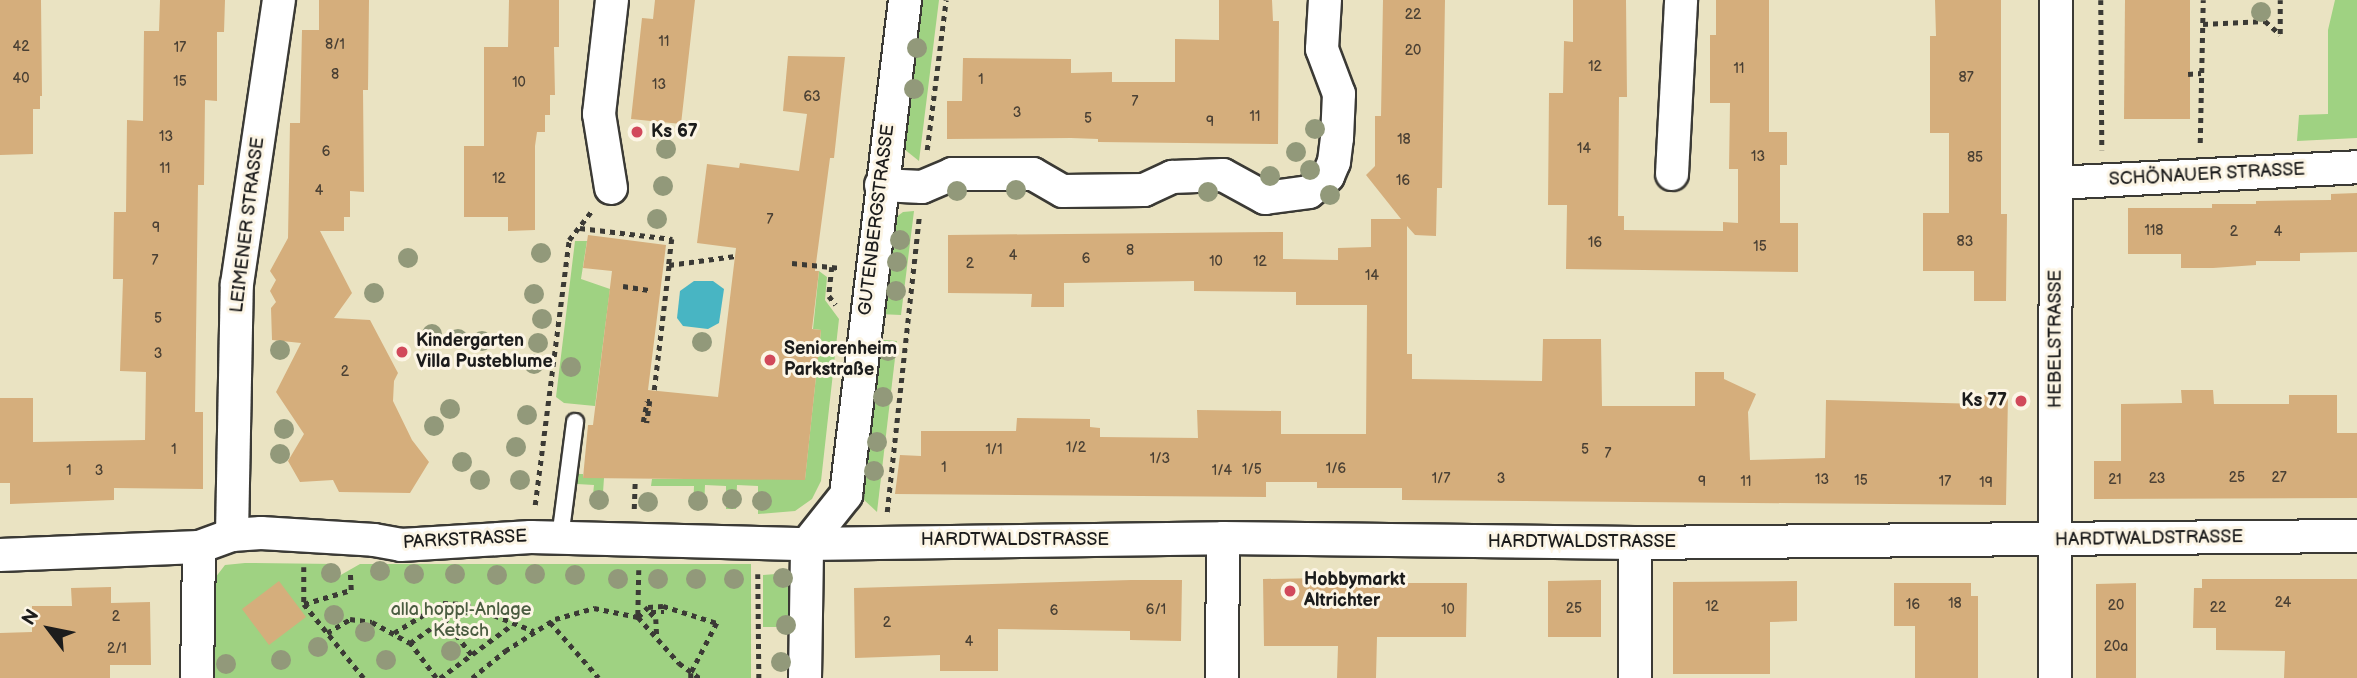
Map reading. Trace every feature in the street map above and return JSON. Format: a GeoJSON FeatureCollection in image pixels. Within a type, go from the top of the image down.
{"type":"FeatureCollection","features":[{"type":"Feature","properties":{"kind":"street","name":"LEIMENER STRASSE"},"geometry":{"type":"LineString","coordinates":[[232,536],[237,284],[279,0]]}},
{"type":"Feature","properties":{"kind":"street"},"geometry":{"type":"LineString","coordinates":[[611,188],[599,114],[612,0]]}},
{"type":"Feature","properties":{"kind":"street","name":"GUTENBERGSTRASSE"},"geometry":{"type":"LineString","coordinates":[[807,544],[846,495],[905,0]]}},
{"type":"Feature","properties":{"kind":"street"},"geometry":{"type":"LineString","coordinates":[[881,185],[922,187],[952,174],[1033,174],[1063,191],[1144,190],[1172,177],[1223,175],[1265,198],[1309,192],[1328,176],[1334,162],[1337,138],[1339,94],[1322,49],[1325,0]]}},
{"type":"Feature","properties":{"kind":"street"},"geometry":{"type":"LineString","coordinates":[[1672,174],[1681,0]]}},
{"type":"Feature","properties":{"kind":"street","name":"HEBELSTRASSE"},"geometry":{"type":"LineString","coordinates":[[2054,678],[2056,0]]}},
{"type":"Feature","properties":{"kind":"street","name":"SCHÖNAUER STRASSE"},"geometry":{"type":"LineString","coordinates":[[2056,183],[2357,167]]}},
{"type":"Feature","properties":{"kind":"street","name":"PARKSTRASSE"},"geometry":{"type":"LineString","coordinates":[[0,555],[199,547],[232,536],[261,533],[349,538],[401,545],[545,537],[807,544]]}},
{"type":"Feature","properties":{"kind":"street","name":"HARDTWALDSTRASSE"},"geometry":{"type":"LineString","coordinates":[[807,544],[1223,538],[1635,543],[2357,536]]}},
{"type":"Feature","properties":{"kind":"street"},"geometry":{"type":"LineString","coordinates":[[1222,678],[1223,538]]}},
{"type":"Feature","properties":{"kind":"street"},"geometry":{"type":"LineString","coordinates":[[1635,543],[1635,678]]}},
{"type":"Feature","properties":{"kind":"street"},"geometry":{"type":"LineString","coordinates":[[805,678],[807,544]]}},
{"type":"Feature","properties":{"kind":"street"},"geometry":{"type":"LineString","coordinates":[[197,678],[199,547]]}},
{"type":"Feature","properties":{"kind":"lane"},"geometry":{"type":"LineString","coordinates":[[545,537],[575,422]]}},
{"type":"Feature","properties":{"kind":"path"},"geometry":{"type":"LineString","coordinates":[[883,541],[922,187],[946,0]]}},
{"type":"Feature","properties":{"kind":"path"},"geometry":{"type":"LineString","coordinates":[[2101,0],[2102,180]]}},
{"type":"Feature","properties":{"kind":"path"},"geometry":{"type":"LineString","coordinates":[[2200,175],[2203,0]]}},
{"type":"Feature","properties":{"kind":"path"},"geometry":{"type":"LineString","coordinates":[[2203,24],[2265,21],[2280,34],[2280,0]]}},
{"type":"Feature","properties":{"kind":"path"},"geometry":{"type":"LineString","coordinates":[[2189,74],[2202,73]]}},
{"type":"Feature","properties":{"kind":"path"},"geometry":{"type":"LineString","coordinates":[[545,537],[569,240],[611,188]]}},
{"type":"Feature","properties":{"kind":"path"},"geometry":{"type":"LineString","coordinates":[[579,228],[672,239],[654,390]]}},
{"type":"Feature","properties":{"kind":"path"},"geometry":{"type":"LineString","coordinates":[[669,265],[735,256]]}},
{"type":"Feature","properties":{"kind":"path"},"geometry":{"type":"LineString","coordinates":[[792,263],[835,267],[829,296],[844,315]]}},
{"type":"Feature","properties":{"kind":"path"},"geometry":{"type":"LineString","coordinates":[[623,286],[649,290]]}},
{"type":"Feature","properties":{"kind":"path"},"geometry":{"type":"LineString","coordinates":[[307,537],[304,604],[364,678]]}},
{"type":"Feature","properties":{"kind":"path"},"geometry":{"type":"LineString","coordinates":[[304,604],[351,590],[349,538]]}},
{"type":"Feature","properties":{"kind":"path"},"geometry":{"type":"LineString","coordinates":[[638,617],[640,538]]}},
{"type":"Feature","properties":{"kind":"path"},"geometry":{"type":"LineString","coordinates":[[758,542],[759,678]]}},
{"type":"Feature","properties":{"kind":"path"},"geometry":{"type":"LineString","coordinates":[[393,634],[443,603],[466,604],[512,625],[535,632]]}},
{"type":"Feature","properties":{"kind":"path"},"geometry":{"type":"LineString","coordinates":[[412,645],[466,604]]}},
{"type":"Feature","properties":{"kind":"path"},"geometry":{"type":"LineString","coordinates":[[638,617],[648,607],[658,607],[717,623],[691,675]]}},
{"type":"Feature","properties":{"kind":"path"},"geometry":{"type":"LineString","coordinates":[[657,636],[656,620],[650,612],[664,612],[658,607]]}},
{"type":"Feature","properties":{"kind":"path"},"geometry":{"type":"LineString","coordinates":[[472,678],[550,622],[594,608],[638,617],[691,675],[700,678]]}},
{"type":"Feature","properties":{"kind":"path"},"geometry":{"type":"LineString","coordinates":[[327,633],[350,619],[372,622],[412,645],[438,678],[512,625]]}},
{"type":"Feature","properties":{"kind":"path"},"geometry":{"type":"LineString","coordinates":[[444,619],[472,654]]}},
{"type":"Feature","properties":{"kind":"path"},"geometry":{"type":"LineString","coordinates":[[550,622],[599,678]]}},
{"type":"Feature","properties":{"kind":"green space"},"geometry":{"type":"Polygon","coordinates":[[[914,0],[939,0],[919,161],[899,145],[914,0]]]}},
{"type":"Feature","properties":{"kind":"green space"},"geometry":{"type":"Polygon","coordinates":[[[2335,0],[2357,0],[2357,138],[2297,141],[2299,115],[2328,114],[2328,30],[2335,0]]]}},
{"type":"Feature","properties":{"kind":"green space"},"geometry":{"type":"Polygon","coordinates":[[[914,211],[901,315],[879,314],[895,218],[903,212],[914,211]]]}},
{"type":"Feature","properties":{"kind":"green space"},"geometry":{"type":"Polygon","coordinates":[[[575,241],[587,241],[581,279],[610,289],[595,406],[564,403],[556,397],[575,241]]]}},
{"type":"Feature","properties":{"kind":"green space"},"geometry":{"type":"Polygon","coordinates":[[[819,271],[827,277],[825,300],[839,319],[821,481],[812,499],[795,511],[758,514],[758,486],[737,485],[736,509],[726,509],[726,486],[705,485],[704,509],[693,509],[694,486],[651,486],[652,479],[805,479],[821,330],[813,329],[819,271]]]}},
{"type":"Feature","properties":{"kind":"green space"},"geometry":{"type":"Polygon","coordinates":[[[873,339],[897,341],[877,512],[861,497],[873,339]]]}},
{"type":"Feature","properties":{"kind":"green space"},"geometry":{"type":"Polygon","coordinates":[[[578,474],[583,474],[583,478],[604,478],[602,507],[598,510],[592,504],[594,485],[577,484],[573,510],[570,513],[574,479],[578,474]]]}},
{"type":"Feature","properties":{"kind":"green space","name":"alla hopp!-Anlage Ketsch"},"geometry":{"type":"Polygon","coordinates":[[[335,564],[339,576],[360,564],[751,564],[751,678],[211,678],[215,578],[225,565],[335,564]]]}},
{"type":"Feature","properties":{"kind":"green space"},"geometry":{"type":"Polygon","coordinates":[[[789,573],[792,627],[763,627],[763,575],[789,573]]]}},
{"type":"Feature","properties":{"kind":"water"},"geometry":{"type":"Polygon","coordinates":[[[694,281],[713,281],[724,289],[719,323],[708,329],[683,326],[677,318],[680,291],[694,281]]]}},
{"type":"Feature","properties":{"kind":"building"},"geometry":{"type":"Polygon","coordinates":[[[0,0],[41,0],[42,96],[40,109],[33,109],[33,154],[0,155],[0,0]]]}},
{"type":"Feature","properties":{"kind":"building"},"geometry":{"type":"Polygon","coordinates":[[[160,0],[225,0],[224,32],[217,32],[217,101],[205,100],[204,185],[198,185],[195,412],[203,412],[203,489],[114,488],[114,500],[10,504],[10,483],[0,483],[0,398],[33,398],[33,442],[145,440],[146,372],[120,371],[123,279],[113,279],[114,212],[126,212],[127,120],[143,121],[144,31],[159,31],[160,0]]]}},
{"type":"Feature","properties":{"kind":"building"},"geometry":{"type":"Polygon","coordinates":[[[319,0],[369,0],[368,90],[363,90],[364,192],[350,191],[350,217],[344,217],[344,231],[320,231],[352,293],[334,318],[370,320],[398,373],[394,381],[393,401],[412,440],[429,462],[410,493],[339,492],[333,480],[300,482],[288,461],[304,434],[276,392],[301,343],[272,340],[271,308],[276,302],[270,291],[276,280],[270,271],[288,238],[290,123],[300,123],[302,30],[319,30],[319,0]]]}},
{"type":"Feature","properties":{"kind":"building"},"geometry":{"type":"Polygon","coordinates":[[[509,0],[559,0],[559,47],[554,47],[555,95],[550,95],[550,115],[545,115],[545,132],[537,132],[535,146],[535,230],[508,231],[508,217],[464,217],[464,146],[484,146],[484,47],[508,47],[509,0]]]}},
{"type":"Feature","properties":{"kind":"building"},"geometry":{"type":"Polygon","coordinates":[[[655,0],[695,0],[681,124],[631,119],[642,18],[653,19],[655,0]]]}},
{"type":"Feature","properties":{"kind":"building"},"geometry":{"type":"Polygon","coordinates":[[[1219,0],[1272,0],[1273,21],[1279,21],[1278,144],[1098,142],[1098,139],[1071,138],[947,139],[947,101],[962,101],[963,58],[1071,59],[1071,73],[1112,72],[1112,82],[1175,82],[1175,39],[1219,40],[1219,0]]]}},
{"type":"Feature","properties":{"kind":"building"},"geometry":{"type":"Polygon","coordinates":[[[1383,0],[1445,0],[1442,188],[1437,188],[1436,236],[1415,235],[1407,226],[1407,354],[1412,354],[1412,379],[1542,381],[1543,339],[1601,339],[1602,406],[1695,406],[1695,372],[1724,372],[1724,379],[1756,394],[1748,412],[1750,460],[1825,458],[1826,400],[1982,404],[1982,395],[2008,395],[2006,505],[1402,500],[1402,488],[1317,488],[1317,482],[1266,482],[1266,497],[895,494],[900,455],[921,456],[921,431],[1016,431],[1017,418],[1090,419],[1090,427],[1100,428],[1100,437],[1198,438],[1197,410],[1281,411],[1281,434],[1366,434],[1367,305],[1296,305],[1296,292],[1194,291],[1194,281],[1064,283],[1064,307],[1031,307],[1032,294],[948,293],[948,235],[1283,232],[1283,259],[1338,260],[1338,248],[1371,247],[1371,219],[1401,219],[1366,175],[1375,166],[1375,116],[1381,116],[1383,0]]]}},
{"type":"Feature","properties":{"kind":"building"},"geometry":{"type":"Polygon","coordinates":[[[1573,0],[1626,0],[1627,97],[1619,97],[1618,216],[1624,216],[1624,230],[1723,231],[1723,222],[1738,223],[1738,169],[1729,169],[1730,103],[1710,103],[1710,35],[1716,35],[1716,0],[1769,0],[1769,132],[1787,132],[1787,165],[1780,165],[1780,223],[1798,223],[1798,272],[1566,269],[1567,205],[1548,205],[1549,93],[1563,93],[1564,41],[1573,42],[1573,0]]]}},
{"type":"Feature","properties":{"kind":"building"},"geometry":{"type":"Polygon","coordinates":[[[1935,0],[2001,0],[2001,214],[2007,214],[2006,301],[1974,301],[1974,271],[1923,271],[1923,213],[1949,213],[1949,133],[1930,133],[1930,36],[1936,36],[1935,0]]]}},
{"type":"Feature","properties":{"kind":"building"},"geometry":{"type":"Polygon","coordinates":[[[2125,0],[2190,0],[2190,119],[2124,119],[2125,0]]]}},
{"type":"Feature","properties":{"kind":"building","name":"Seniorenheim Parkstraße"},"geometry":{"type":"Polygon","coordinates":[[[788,56],[845,57],[834,158],[830,158],[815,271],[819,271],[812,329],[821,330],[805,480],[583,478],[588,425],[593,425],[612,271],[583,268],[588,235],[666,245],[648,390],[718,397],[736,248],[697,243],[707,164],[739,168],[740,163],[799,171],[807,114],[783,111],[788,56]]]}},
{"type":"Feature","properties":{"kind":"building"},"geometry":{"type":"Polygon","coordinates":[[[2357,193],[2357,252],[2300,253],[2300,261],[2256,261],[2256,265],[2213,268],[2181,268],[2181,254],[2128,254],[2128,208],[2212,208],[2212,204],[2256,204],[2256,201],[2331,200],[2331,194],[2357,193]]]}},
{"type":"Feature","properties":{"kind":"building"},"geometry":{"type":"Polygon","coordinates":[[[2181,390],[2213,390],[2214,404],[2289,404],[2289,395],[2337,395],[2337,433],[2357,433],[2357,498],[2094,499],[2094,461],[2121,461],[2121,404],[2182,403],[2181,390]]]}},
{"type":"Feature","properties":{"kind":"building"},"geometry":{"type":"Polygon","coordinates":[[[1321,578],[1321,583],[1467,583],[1466,637],[1377,637],[1376,678],[1337,678],[1338,646],[1264,646],[1263,579],[1321,578]]]}},
{"type":"Feature","properties":{"kind":"building"},"geometry":{"type":"Polygon","coordinates":[[[2202,579],[2357,579],[2357,678],[2284,678],[2285,651],[2216,650],[2216,628],[2193,628],[2194,588],[2202,588],[2202,579]]]}},
{"type":"Feature","properties":{"kind":"building"},"geometry":{"type":"Polygon","coordinates":[[[1182,580],[1181,641],[1130,640],[1130,631],[998,629],[998,671],[940,671],[940,655],[855,658],[854,588],[1182,580]]]}},
{"type":"Feature","properties":{"kind":"building"},"geometry":{"type":"Polygon","coordinates":[[[1601,580],[1601,637],[1548,637],[1548,581],[1601,580]]]}},
{"type":"Feature","properties":{"kind":"building"},"geometry":{"type":"Polygon","coordinates":[[[279,581],[306,617],[269,645],[242,609],[279,581]]]}},
{"type":"Feature","properties":{"kind":"building"},"geometry":{"type":"Polygon","coordinates":[[[1797,581],[1797,621],[1770,622],[1770,674],[1673,674],[1673,582],[1797,581]]]}},
{"type":"Feature","properties":{"kind":"building"},"geometry":{"type":"Polygon","coordinates":[[[1894,583],[1971,583],[1971,596],[1978,596],[1978,678],[1915,678],[1915,626],[1894,626],[1894,583]]]}},
{"type":"Feature","properties":{"kind":"building"},"geometry":{"type":"Polygon","coordinates":[[[2136,583],[2136,678],[2096,678],[2096,584],[2136,583]]]}},
{"type":"Feature","properties":{"kind":"building"},"geometry":{"type":"Polygon","coordinates":[[[111,587],[111,603],[150,602],[151,665],[110,665],[110,678],[0,678],[0,633],[32,632],[32,606],[72,606],[71,588],[111,587]]]}},
{"type":"Feature","properties":{"kind":"place","name":"Ks 67"},"geometry":{"type":"Point","coordinates":[637,132]}},
{"type":"Feature","properties":{"kind":"place","name":"Kindergarten Villa Pusteblume"},"geometry":{"type":"Point","coordinates":[402,352]}},
{"type":"Feature","properties":{"kind":"place","name":"Seniorenheim Parkstraße"},"geometry":{"type":"Point","coordinates":[770,360]}},
{"type":"Feature","properties":{"kind":"place","name":"Ks 77"},"geometry":{"type":"Point","coordinates":[2021,401]}},
{"type":"Feature","properties":{"kind":"place","name":"Hobbymarkt Altrichter"},"geometry":{"type":"Point","coordinates":[1290,591]}}]}
